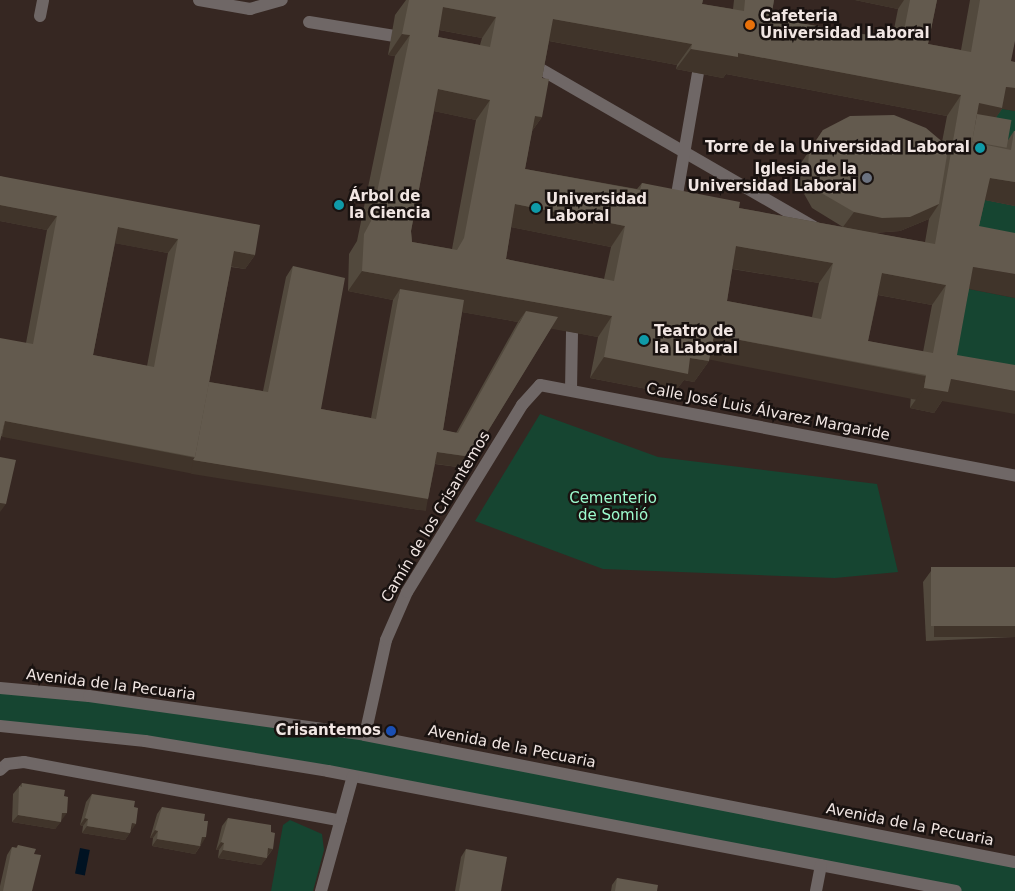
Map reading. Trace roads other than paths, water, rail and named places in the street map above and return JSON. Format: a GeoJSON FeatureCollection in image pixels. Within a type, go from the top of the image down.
{"type":"FeatureCollection","features":[{"type":"Feature","properties":{"kind":"street"},"geometry":{"type":"LineString","coordinates":[[40,16],[44,0]]}},
{"type":"Feature","properties":{"kind":"street"},"geometry":{"type":"LineString","coordinates":[[200,0],[250,9],[282,0]]}},
{"type":"Feature","properties":{"kind":"street"},"geometry":{"type":"LineString","coordinates":[[309,22],[421,41]]}},
{"type":"Feature","properties":{"kind":"street"},"geometry":{"type":"LineString","coordinates":[[518,61],[534,64],[825,233]]}},
{"type":"Feature","properties":{"kind":"street"},"geometry":{"type":"LineString","coordinates":[[674,212],[698,73]]}},
{"type":"Feature","properties":{"kind":"street"},"geometry":{"type":"LineString","coordinates":[[571,390],[572,332]]}},
{"type":"Feature","properties":{"kind":"street","name":"Calle José Luis Álvarez Margaride"},"geometry":{"type":"LineString","coordinates":[[522,405],[540,385],[1015,476]]}},
{"type":"Feature","properties":{"kind":"street","name":"Camín de los Crisantemos"},"geometry":{"type":"LineString","coordinates":[[365,735],[386,640],[407,592],[522,405]]}},
{"type":"Feature","properties":{"kind":"street","name":"Avenida de la Pecuaria"},"geometry":{"type":"LineString","coordinates":[[0,688],[89,696],[365,735],[1015,862]]}},
{"type":"Feature","properties":{"kind":"street"},"geometry":{"type":"LineString","coordinates":[[0,726],[145,741],[353,776],[956,891]]}},
{"type":"Feature","properties":{"kind":"street"},"geometry":{"type":"LineString","coordinates":[[0,770],[7,764],[24,762],[341,821]]}},
{"type":"Feature","properties":{"kind":"street"},"geometry":{"type":"LineString","coordinates":[[321,891],[353,776]]}},
{"type":"Feature","properties":{"kind":"street"},"geometry":{"type":"LineString","coordinates":[[816,891],[821,865]]}},
{"type":"Feature","properties":{"kind":"water"},"geometry":{"type":"Polygon","coordinates":[[[80,848],[90,850],[85,875],[75,874],[80,848]]]}},
{"type":"Feature","properties":{"kind":"place","name":"Cafeteria Universidad Laboral"},"geometry":{"type":"Point","coordinates":[750,25]}},
{"type":"Feature","properties":{"kind":"place","name":"Torre de la Universidad Laboral"},"geometry":{"type":"Point","coordinates":[980,148]}},
{"type":"Feature","properties":{"kind":"place","name":"Iglesia de la Universidad Laboral"},"geometry":{"type":"Point","coordinates":[867,178]}},
{"type":"Feature","properties":{"kind":"place","name":"Árbol de la Ciencia"},"geometry":{"type":"Point","coordinates":[339,205]}},
{"type":"Feature","properties":{"kind":"place","name":"Universidad Laboral"},"geometry":{"type":"Point","coordinates":[536,208]}},
{"type":"Feature","properties":{"kind":"place","name":"Teatro de la Laboral"},"geometry":{"type":"Point","coordinates":[644,340]}},
{"type":"Feature","properties":{"kind":"place","name":"Crisantemos"},"geometry":{"type":"Point","coordinates":[391,731]}},
{"type":"Feature","properties":{"kind":"park label","name":"Cementerio de Somió"},"geometry":{"type":"Point","coordinates":[613,506]}}]}
